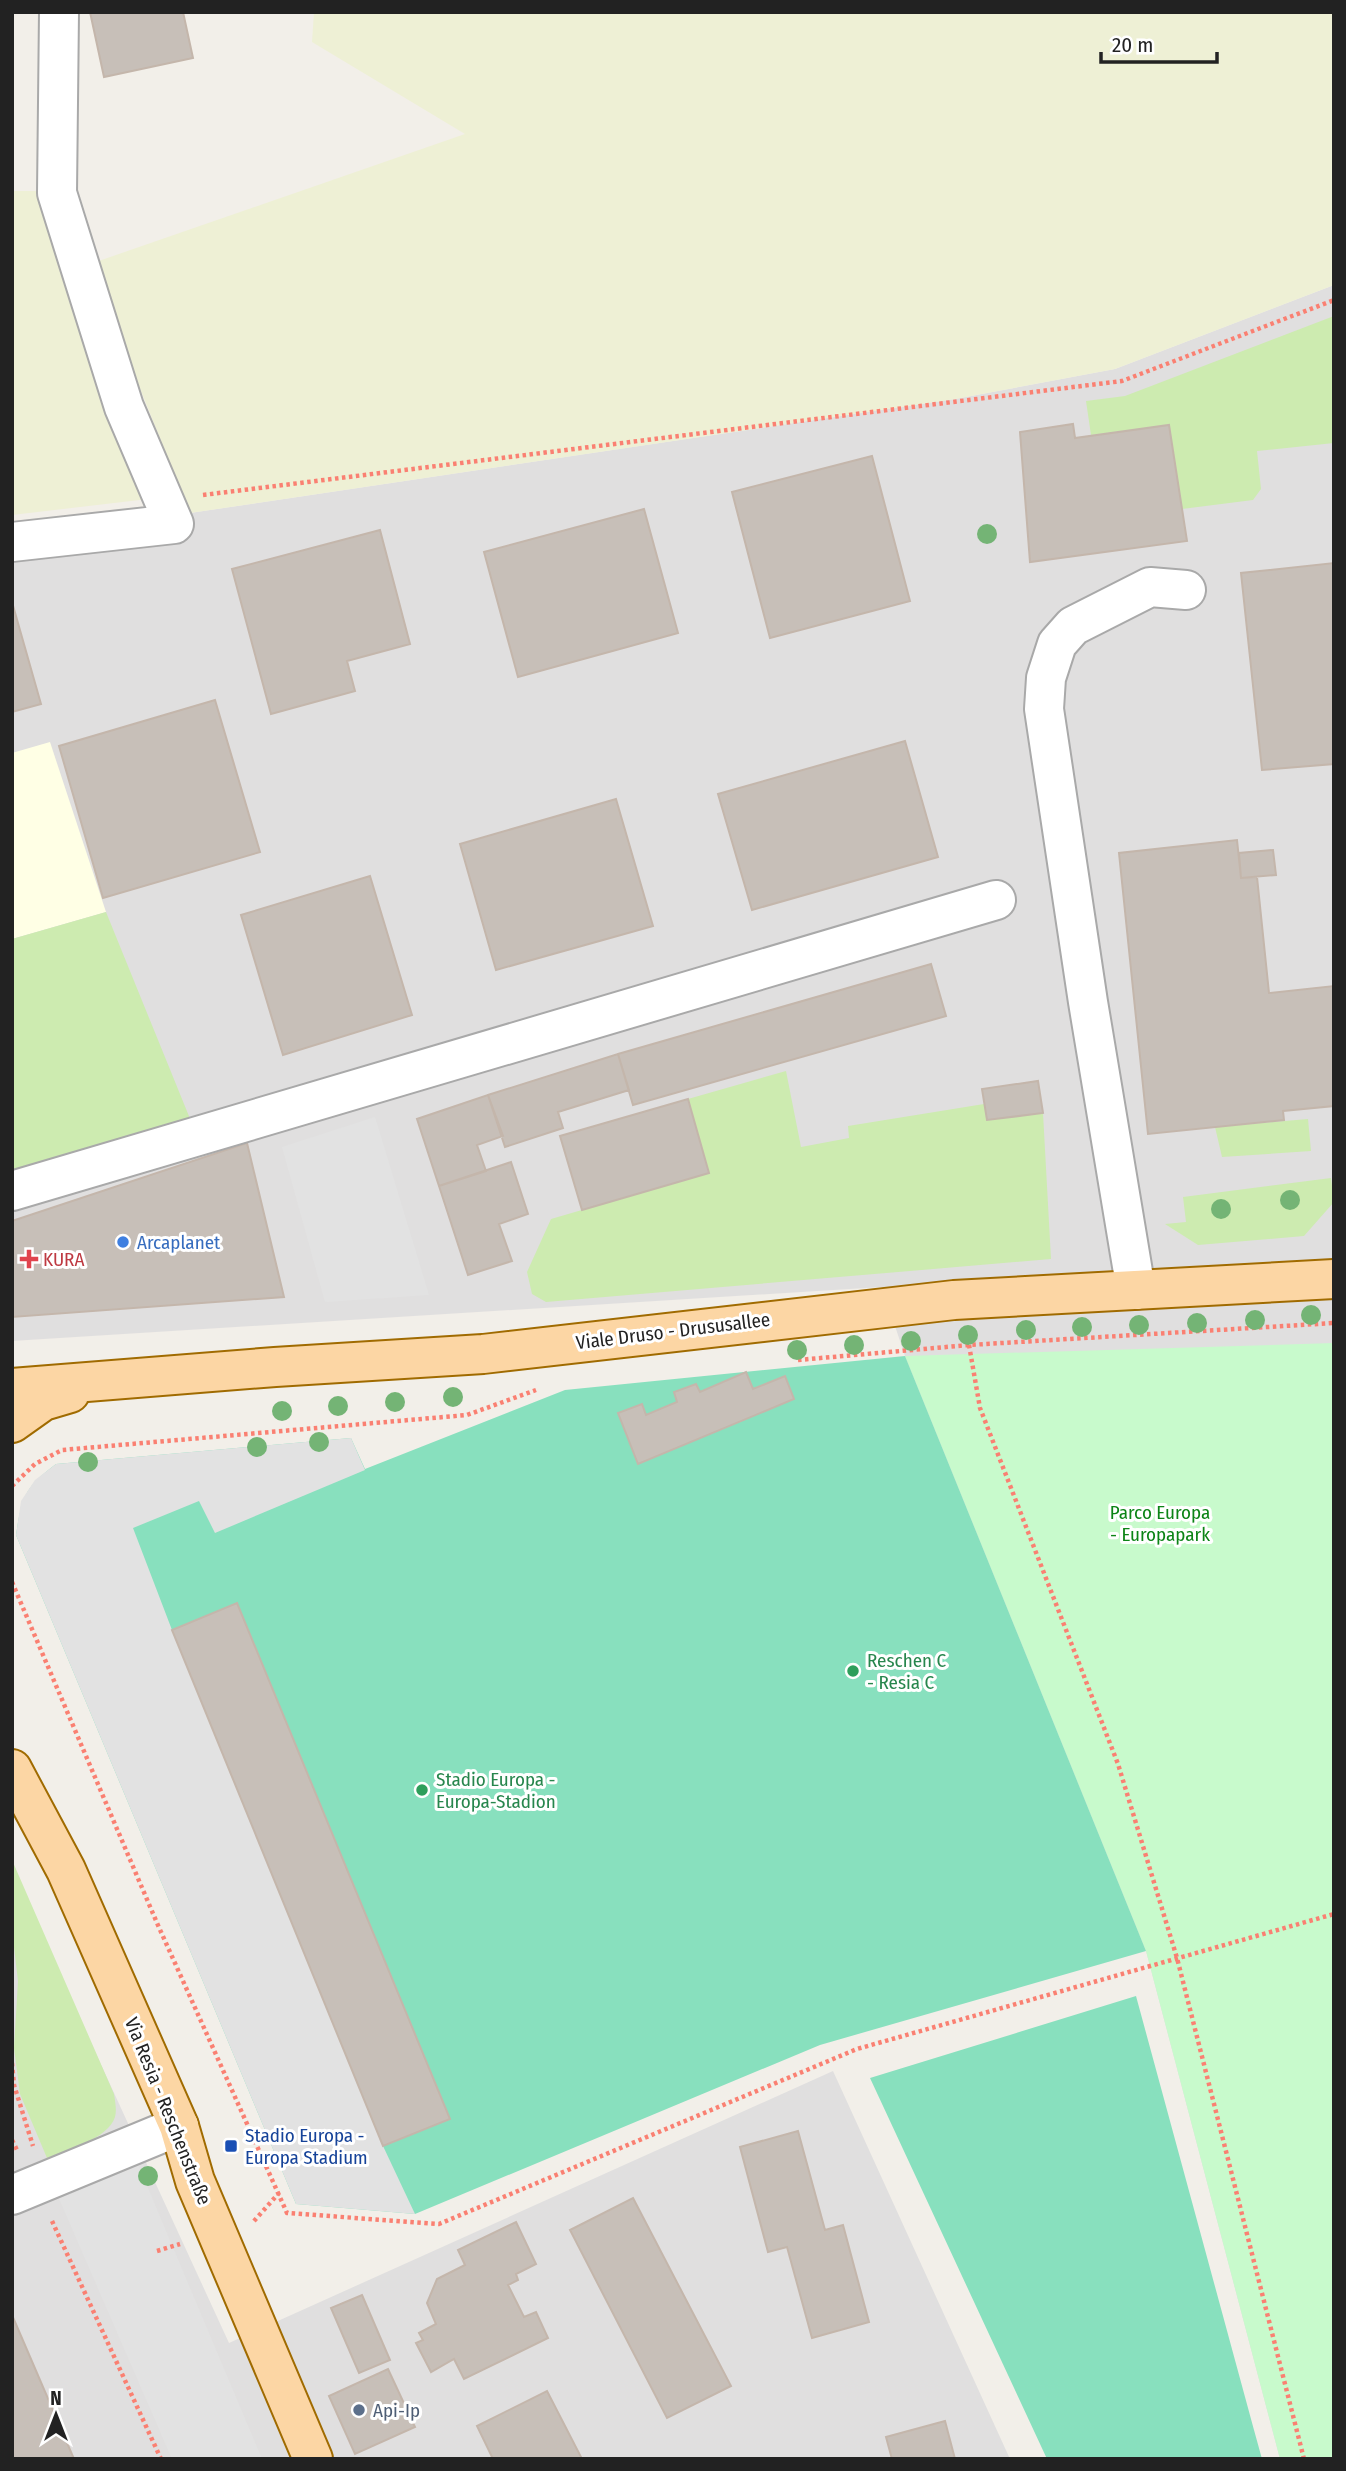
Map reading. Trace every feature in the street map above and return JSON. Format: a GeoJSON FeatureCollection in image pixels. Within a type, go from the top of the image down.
{"type":"FeatureCollection","features":[{"type":"Feature","properties":{"kind":"main road","name":"Viale Druso - Drususallee"},"geometry":{"type":"LineString","coordinates":[[12,1388],[483,1354],[928,1303],[1334,1279]]}},
{"type":"Feature","properties":{"kind":"main road"},"geometry":{"type":"LineString","coordinates":[[12,1423],[43,1401],[112,1381]]}},
{"type":"Feature","properties":{"kind":"main road","name":"Via Resia - Reschenstraße"},"geometry":{"type":"LineString","coordinates":[[12,1769],[66,1870],[179,2126],[195,2181],[313,2459]]}},
{"type":"Feature","properties":{"kind":"street"},"geometry":{"type":"LineString","coordinates":[[12,542],[174,524],[124,407],[57,193],[59,12]]}},
{"type":"Feature","properties":{"kind":"street"},"geometry":{"type":"LineString","coordinates":[[1136,1290],[1088,1002],[1044,709],[1046,678],[1057,644],[1073,626],[1150,587],[1186,590]]}},
{"type":"Feature","properties":{"kind":"street"},"geometry":{"type":"LineString","coordinates":[[12,1191],[996,900]]}},
{"type":"Feature","properties":{"kind":"street"},"geometry":{"type":"LineString","coordinates":[[24,2190],[179,2126]]}},
{"type":"Feature","properties":{"kind":"path"},"geometry":{"type":"LineString","coordinates":[[174,524],[195,496],[1122,380],[1334,300]]}},
{"type":"Feature","properties":{"kind":"path"},"geometry":{"type":"LineString","coordinates":[[797,1360],[969,1345],[1334,1323]]}},
{"type":"Feature","properties":{"kind":"path"},"geometry":{"type":"LineString","coordinates":[[969,1345],[980,1408],[1118,1764],[1177,1958],[1304,2459]]}},
{"type":"Feature","properties":{"kind":"path"},"geometry":{"type":"LineString","coordinates":[[13,1482],[35,1464],[62,1450],[467,1415],[538,1389]]}},
{"type":"Feature","properties":{"kind":"path"},"geometry":{"type":"LineString","coordinates":[[12,1581],[157,1923],[287,2213],[439,2224],[857,2049],[1334,1914]]}},
{"type":"Feature","properties":{"kind":"path"},"geometry":{"type":"LineString","coordinates":[[12,2063],[13,2085],[34,2149],[24,2190],[161,2459]]}},
{"type":"Feature","properties":{"kind":"path"},"geometry":{"type":"LineString","coordinates":[[157,2251],[182,2244]]}},
{"type":"Feature","properties":{"kind":"shaded area"},"geometry":{"type":"Polygon","coordinates":[[[314,12],[1334,12],[1334,285],[1115,369],[955,399],[190,513],[90,264],[465,134],[312,42],[314,12]]]}},
{"type":"Feature","properties":{"kind":"shaded area"},"geometry":{"type":"Polygon","coordinates":[[[12,191],[39,191],[148,499],[12,515],[12,191]]]}},
{"type":"Feature","properties":{"kind":"shaded area"},"geometry":{"type":"Polygon","coordinates":[[[1334,285],[1334,2459],[1280,2459],[1146,1951],[905,1356],[882,1287],[12,1341],[12,533],[190,513],[955,399],[1115,369],[1334,285]]]}},
{"type":"Feature","properties":{"kind":"shaded area"},"geometry":{"type":"Polygon","coordinates":[[[50,742],[106,912],[12,939],[12,753],[50,742]]]}},
{"type":"Feature","properties":{"kind":"shaded area"},"geometry":{"type":"Polygon","coordinates":[[[375,1117],[429,1295],[325,1302],[282,1147],[375,1117]]]}},
{"type":"Feature","properties":{"kind":"shaded area"},"geometry":{"type":"Polygon","coordinates":[[[351,1438],[365,1470],[215,1533],[199,1501],[133,1528],[383,2146],[415,2214],[296,2204],[16,1535],[21,1501],[35,1480],[56,1464],[351,1438]]]}},
{"type":"Feature","properties":{"kind":"shaded area"},"geometry":{"type":"Polygon","coordinates":[[[12,1871],[229,2343],[833,2071],[1010,2459],[12,2459],[12,1871]]]}},
{"type":"Feature","properties":{"kind":"shaded area"},"geometry":{"type":"Polygon","coordinates":[[[137,2162],[262,2459],[172,2459],[57,2194],[137,2162]]]}},
{"type":"Feature","properties":{"kind":"green space"},"geometry":{"type":"Polygon","coordinates":[[[1334,316],[1334,443],[1257,451],[1261,489],[1253,500],[1182,509],[1169,425],[1091,435],[1086,401],[1125,396],[1334,316]]]}},
{"type":"Feature","properties":{"kind":"green space"},"geometry":{"type":"Polygon","coordinates":[[[106,912],[193,1126],[12,1179],[12,939],[106,912]]]}},
{"type":"Feature","properties":{"kind":"green space"},"geometry":{"type":"Polygon","coordinates":[[[786,1071],[801,1147],[849,1138],[848,1126],[984,1104],[988,1120],[1043,1113],[1051,1259],[546,1302],[532,1294],[527,1272],[551,1219],[709,1173],[688,1099],[786,1071]]]}},
{"type":"Feature","properties":{"kind":"green space"},"geometry":{"type":"Polygon","coordinates":[[[1308,1119],[1311,1151],[1222,1157],[1215,1127],[1308,1119]]]}},
{"type":"Feature","properties":{"kind":"green space"},"geometry":{"type":"Polygon","coordinates":[[[1331,1178],[1334,1202],[1304,1236],[1198,1245],[1165,1224],[1186,1222],[1183,1197],[1331,1178]]]}},
{"type":"Feature","properties":{"kind":"green space","name":"Parco Europa - Europapark"},"geometry":{"type":"Polygon","coordinates":[[[1334,1343],[1334,2459],[1280,2459],[1146,1951],[905,1356],[1334,1343]]]}},
{"type":"Feature","properties":{"kind":"green space","name":"Stadio Europa - Europa-Stadion"},"geometry":{"type":"Polygon","coordinates":[[[905,1356],[1146,1951],[820,2045],[415,2214],[296,2204],[16,1535],[20,1511],[31,1487],[56,1464],[351,1438],[365,1469],[565,1390],[905,1356]]]}},
{"type":"Feature","properties":{"kind":"green space"},"geometry":{"type":"Polygon","coordinates":[[[12,1860],[114,2094],[116,2111],[111,2125],[96,2138],[47,2158],[20,2094],[14,2048],[18,1981],[12,1930],[12,1860]]]}},
{"type":"Feature","properties":{"kind":"green space"},"geometry":{"type":"Polygon","coordinates":[[[1136,1996],[1262,2459],[1047,2459],[870,2078],[1136,1996]]]}},
{"type":"Feature","properties":{"kind":"building"},"geometry":{"type":"Polygon","coordinates":[[[90,12],[183,12],[193,58],[104,77],[90,12]]]}},
{"type":"Feature","properties":{"kind":"building"},"geometry":{"type":"Polygon","coordinates":[[[1073,424],[1075,438],[1169,425],[1187,541],[1030,562],[1020,432],[1073,424]]]}},
{"type":"Feature","properties":{"kind":"building"},"geometry":{"type":"Polygon","coordinates":[[[872,456],[910,601],[770,638],[732,492],[872,456]]]}},
{"type":"Feature","properties":{"kind":"building"},"geometry":{"type":"Polygon","coordinates":[[[644,509],[678,633],[518,677],[484,552],[644,509]]]}},
{"type":"Feature","properties":{"kind":"building"},"geometry":{"type":"Polygon","coordinates":[[[380,530],[410,644],[347,661],[355,691],[271,714],[232,569],[380,530]]]}},
{"type":"Feature","properties":{"kind":"building"},"geometry":{"type":"Polygon","coordinates":[[[1334,563],[1334,764],[1262,770],[1241,573],[1334,563]]]}},
{"type":"Feature","properties":{"kind":"building"},"geometry":{"type":"Polygon","coordinates":[[[12,602],[41,704],[12,712],[12,602]]]}},
{"type":"Feature","properties":{"kind":"building"},"geometry":{"type":"Polygon","coordinates":[[[215,700],[260,852],[103,898],[59,746],[215,700]]]}},
{"type":"Feature","properties":{"kind":"building"},"geometry":{"type":"Polygon","coordinates":[[[905,741],[938,857],[752,910],[718,794],[905,741]]]}},
{"type":"Feature","properties":{"kind":"building"},"geometry":{"type":"Polygon","coordinates":[[[616,799],[653,926],[496,970],[460,844],[616,799]]]}},
{"type":"Feature","properties":{"kind":"building"},"geometry":{"type":"Polygon","coordinates":[[[1237,840],[1241,878],[1257,877],[1269,993],[1334,986],[1334,1106],[1283,1111],[1284,1120],[1148,1134],[1119,853],[1237,840]]]}},
{"type":"Feature","properties":{"kind":"building"},"geometry":{"type":"Polygon","coordinates":[[[1273,850],[1276,875],[1241,878],[1239,853],[1273,850]]]}},
{"type":"Feature","properties":{"kind":"building"},"geometry":{"type":"Polygon","coordinates":[[[370,876],[412,1015],[283,1055],[241,915],[370,876]]]}},
{"type":"Feature","properties":{"kind":"building"},"geometry":{"type":"Polygon","coordinates":[[[931,964],[946,1016],[633,1105],[618,1054],[931,964]]]}},
{"type":"Feature","properties":{"kind":"building"},"geometry":{"type":"Polygon","coordinates":[[[618,1054],[629,1090],[558,1112],[563,1128],[505,1147],[488,1095],[618,1054]]]}},
{"type":"Feature","properties":{"kind":"building"},"geometry":{"type":"Polygon","coordinates":[[[1038,1081],[1043,1113],[987,1120],[982,1089],[1038,1081]]]}},
{"type":"Feature","properties":{"kind":"building"},"geometry":{"type":"Polygon","coordinates":[[[488,1095],[503,1136],[477,1145],[486,1171],[439,1186],[417,1119],[488,1095]]]}},
{"type":"Feature","properties":{"kind":"building"},"geometry":{"type":"Polygon","coordinates":[[[688,1099],[709,1173],[582,1210],[560,1136],[688,1099]]]}},
{"type":"Feature","properties":{"kind":"building"},"geometry":{"type":"Polygon","coordinates":[[[247,1143],[284,1297],[12,1317],[12,1221],[247,1143]]]}},
{"type":"Feature","properties":{"kind":"building"},"geometry":{"type":"Polygon","coordinates":[[[511,1162],[528,1214],[499,1224],[512,1261],[468,1275],[439,1186],[511,1162]]]}},
{"type":"Feature","properties":{"kind":"building"},"geometry":{"type":"Polygon","coordinates":[[[746,1372],[753,1389],[785,1376],[794,1399],[638,1464],[618,1413],[642,1404],[646,1415],[677,1402],[674,1392],[696,1384],[700,1392],[746,1372]]]}},
{"type":"Feature","properties":{"kind":"building"},"geometry":{"type":"Polygon","coordinates":[[[237,1603],[450,2119],[383,2146],[172,1630],[237,1603]]]}},
{"type":"Feature","properties":{"kind":"building"},"geometry":{"type":"Polygon","coordinates":[[[798,2131],[825,2230],[843,2225],[869,2322],[812,2338],[787,2247],[768,2252],[740,2147],[798,2131]]]}},
{"type":"Feature","properties":{"kind":"building"},"geometry":{"type":"Polygon","coordinates":[[[633,2198],[731,2386],[667,2418],[570,2230],[633,2198]]]}},
{"type":"Feature","properties":{"kind":"building"},"geometry":{"type":"Polygon","coordinates":[[[516,2222],[536,2264],[516,2274],[518,2280],[508,2285],[524,2317],[536,2312],[548,2338],[464,2379],[454,2359],[431,2372],[416,2343],[423,2340],[419,2333],[436,2324],[427,2303],[437,2279],[465,2265],[458,2250],[516,2222]]]}},
{"type":"Feature","properties":{"kind":"building"},"geometry":{"type":"Polygon","coordinates":[[[362,2295],[390,2360],[359,2373],[331,2308],[362,2295]]]}},
{"type":"Feature","properties":{"kind":"building"},"geometry":{"type":"Polygon","coordinates":[[[12,2315],[74,2459],[12,2459],[12,2315]]]}},
{"type":"Feature","properties":{"kind":"building"},"geometry":{"type":"Polygon","coordinates":[[[388,2369],[415,2427],[355,2454],[329,2396],[388,2369]]]}},
{"type":"Feature","properties":{"kind":"building"},"geometry":{"type":"Polygon","coordinates":[[[547,2391],[582,2459],[493,2459],[477,2426],[547,2391]]]}},
{"type":"Feature","properties":{"kind":"building"},"geometry":{"type":"Polygon","coordinates":[[[945,2421],[955,2459],[892,2459],[886,2437],[945,2421]]]}},
{"type":"Feature","properties":{"kind":"place","name":"Arcaplanet"},"geometry":{"type":"Point","coordinates":[123,1242]}},
{"type":"Feature","properties":{"kind":"place","name":"KURA"},"geometry":{"type":"Point","coordinates":[29,1259]}},
{"type":"Feature","properties":{"kind":"place","name":"Reschen C - Resia C"},"geometry":{"type":"Point","coordinates":[853,1671]}},
{"type":"Feature","properties":{"kind":"place","name":"Stadio Europa - Europa-Stadion"},"geometry":{"type":"Point","coordinates":[422,1790]}},
{"type":"Feature","properties":{"kind":"place","name":"Stadio Europa - Europa Stadium"},"geometry":{"type":"Point","coordinates":[231,2146]}},
{"type":"Feature","properties":{"kind":"place","name":"Api-Ip"},"geometry":{"type":"Point","coordinates":[359,2410]}}]}
